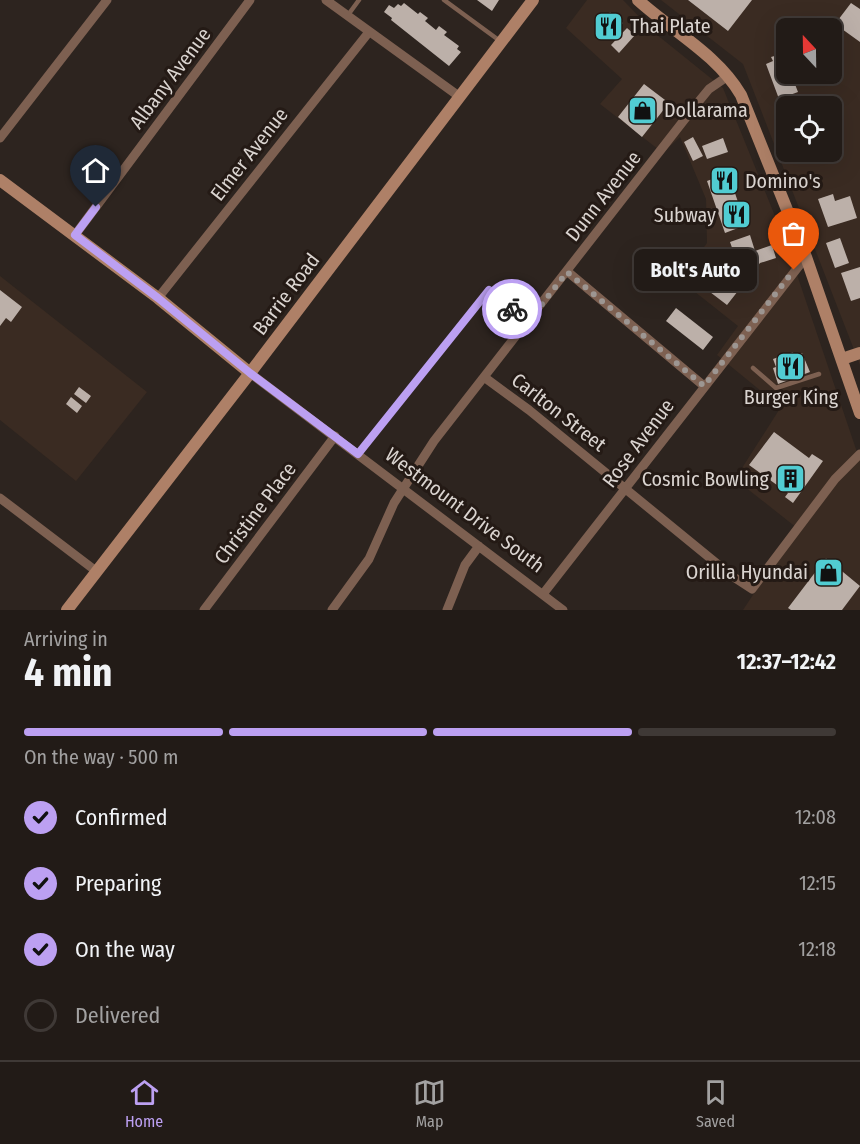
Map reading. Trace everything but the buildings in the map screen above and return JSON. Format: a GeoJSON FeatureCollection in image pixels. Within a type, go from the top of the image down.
{"type":"FeatureCollection","features":[{"type":"Feature","properties":{"kind":"street"},"geometry":{"type":"LineString","coordinates":[[0,138],[107,0]]}},
{"type":"Feature","properties":{"kind":"street","name":"Albany Avenue"},"geometry":{"type":"LineString","coordinates":[[75,235],[250,0]]}},
{"type":"Feature","properties":{"kind":"street","name":"Barrie Road"},"geometry":{"type":"LineString","coordinates":[[67,610],[533,0]]}},
{"type":"Feature","properties":{"kind":"street"},"geometry":{"type":"LineString","coordinates":[[638,0],[728,76],[745,102],[806,257],[860,413]]}},
{"type":"Feature","properties":{"kind":"street"},"geometry":{"type":"LineString","coordinates":[[332,2],[347,16],[460,97]]}},
{"type":"Feature","properties":{"kind":"street","name":"Elmer Avenue"},"geometry":{"type":"LineString","coordinates":[[158,298],[369,32]]}},
{"type":"Feature","properties":{"kind":"street","name":"Dunn Avenue"},"geometry":{"type":"LineString","coordinates":[[332,610],[369,559],[394,503],[434,441],[695,106],[709,89],[728,76]]}},
{"type":"Feature","properties":{"kind":"street","name":"Westmount Drive South"},"geometry":{"type":"LineString","coordinates":[[0,180],[158,298],[250,373],[563,610]]}},
{"type":"Feature","properties":{"kind":"street","name":"Rose Avenue"},"geometry":{"type":"LineString","coordinates":[[543,594],[806,257]]}},
{"type":"Feature","properties":{"kind":"street"},"geometry":{"type":"LineString","coordinates":[[567,272],[704,386]]}},
{"type":"Feature","properties":{"kind":"street"},"geometry":{"type":"LineString","coordinates":[[842,359],[860,353]]}},
{"type":"Feature","properties":{"kind":"street","name":"Carlton Street"},"geometry":{"type":"LineString","coordinates":[[484,377],[529,410],[732,576],[752,589],[835,479],[860,454]]}},
{"type":"Feature","properties":{"kind":"street","name":"Christine Place"},"geometry":{"type":"LineString","coordinates":[[204,610],[335,436]]}},
{"type":"Feature","properties":{"kind":"street"},"geometry":{"type":"LineString","coordinates":[[0,498],[96,571]]}},
{"type":"Feature","properties":{"kind":"street"},"geometry":{"type":"LineString","coordinates":[[447,610],[465,566],[479,546]]}},
{"type":"Feature","properties":{"kind":"lane"},"geometry":{"type":"LineString","coordinates":[[347,16],[359,0]]}},
{"type":"Feature","properties":{"kind":"lane"},"geometry":{"type":"LineString","coordinates":[[444,0],[501,42]]}},
{"type":"Feature","properties":{"kind":"lane"},"geometry":{"type":"LineString","coordinates":[[358,454],[489,290],[528,322]]}},
{"type":"Feature","properties":{"kind":"lane"},"geometry":{"type":"LineString","coordinates":[[753,368],[776,388],[819,374]]}},
{"type":"Feature","properties":{"kind":"shaded area"},"geometry":{"type":"Polygon","coordinates":[[[587,0],[623,0],[656,34],[723,88],[788,248],[860,461],[860,610],[743,610],[797,528],[735,479],[779,410],[772,400],[717,355],[738,326],[680,280],[707,243],[706,199],[680,137],[663,153],[600,104],[622,79],[566,28],[587,0]]]}},
{"type":"Feature","properties":{"kind":"shaded area"},"geometry":{"type":"Polygon","coordinates":[[[661,0],[860,0],[860,365],[781,162],[842,162],[842,96],[776,96],[776,149],[743,64],[661,0]]]}},
{"type":"Feature","properties":{"kind":"shaded area"},"geometry":{"type":"Polygon","coordinates":[[[0,276],[147,392],[76,481],[0,420],[0,276]]]}},
{"type":"Feature","properties":{"kind":"way so far"},"geometry":{"type":"LineString","coordinates":[[512,309],[528,322],[567,272],[704,386],[794,270]]}},
{"type":"Feature","properties":{"kind":"place","name":"Thai Plate"},"geometry":{"type":"Point","coordinates":[609,26]}},
{"type":"Feature","properties":{"kind":"place","name":"Dollarama"},"geometry":{"type":"Point","coordinates":[643,110]}},
{"type":"Feature","properties":{"kind":"place","name":"Domino's"},"geometry":{"type":"Point","coordinates":[724,181]}},
{"type":"Feature","properties":{"kind":"place","name":"Subway"},"geometry":{"type":"Point","coordinates":[737,215]}},
{"type":"Feature","properties":{"kind":"place","name":"Bolt's Auto"},"geometry":{"type":"Point","coordinates":[794,270]}},
{"type":"Feature","properties":{"kind":"place","name":"Burger King"},"geometry":{"type":"Point","coordinates":[791,367]}},
{"type":"Feature","properties":{"kind":"place","name":"Cosmic Bowling"},"geometry":{"type":"Point","coordinates":[790,479]}},
{"type":"Feature","properties":{"kind":"place","name":"Orillia Hyundai"},"geometry":{"type":"Point","coordinates":[829,572]}},
{"type":"Feature","properties":{"kind":"route"},"geometry":{"type":"LineString","coordinates":[[96,207],[75,235],[158,298],[250,373],[358,454],[489,290],[512,309]]}}]}
